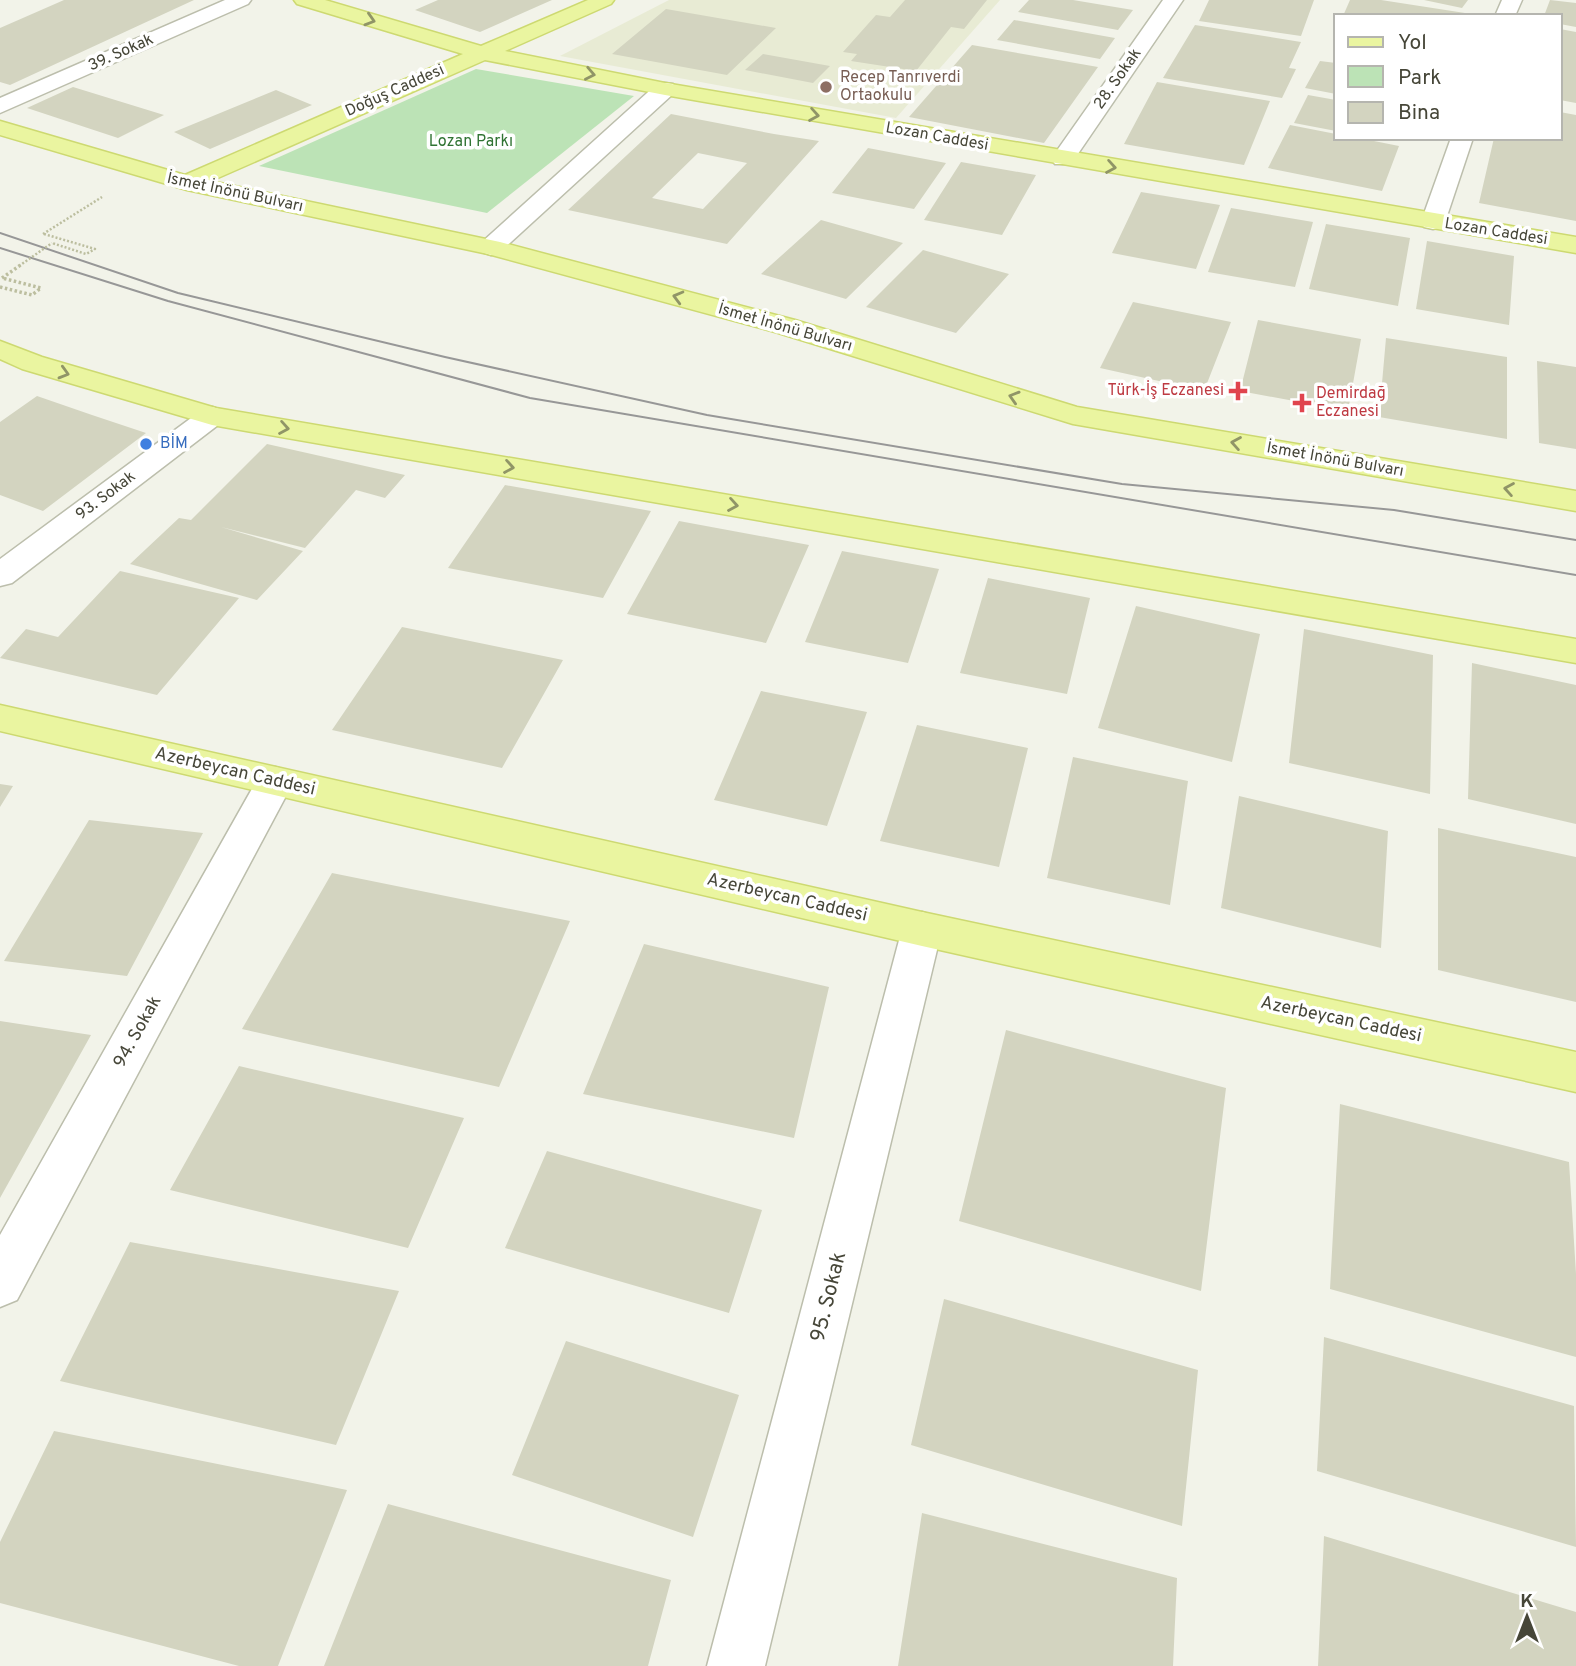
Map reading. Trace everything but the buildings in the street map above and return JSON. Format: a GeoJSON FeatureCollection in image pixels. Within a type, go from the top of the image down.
{"type":"FeatureCollection","features":[{"type":"Feature","properties":{"kind":"main road","name":"Lozan Caddesi"},"geometry":{"type":"LineString","coordinates":[[304,0],[482,53],[665,89],[1576,245]]}},
{"type":"Feature","properties":{"kind":"main road","name":"Doğuş Caddesi"},"geometry":{"type":"LineString","coordinates":[[187,183],[604,0]]}},
{"type":"Feature","properties":{"kind":"main road","name":"İsmet İnönü Bulvarı"},"geometry":{"type":"LineString","coordinates":[[0,128],[142,172],[187,183],[491,247],[785,326],[1073,415],[1576,500]]}},
{"type":"Feature","properties":{"kind":"main road"},"geometry":{"type":"LineString","coordinates":[[0,349],[32,363],[212,416],[1576,651]]}},
{"type":"Feature","properties":{"kind":"main road","name":"Azerbeycan Caddesi"},"geometry":{"type":"LineString","coordinates":[[0,718],[922,929],[1576,1072]]}},
{"type":"Feature","properties":{"kind":"street","name":"39. Sokak"},"geometry":{"type":"LineString","coordinates":[[0,106],[241,0]]}},
{"type":"Feature","properties":{"kind":"street","name":"28. Sokak"},"geometry":{"type":"LineString","coordinates":[[1063,159],[1173,0]]}},
{"type":"Feature","properties":{"kind":"street"},"geometry":{"type":"LineString","coordinates":[[491,247],[665,89]]}},
{"type":"Feature","properties":{"kind":"street"},"geometry":{"type":"LineString","coordinates":[[1433,222],[1461,140]]}},
{"type":"Feature","properties":{"kind":"street","name":"93. Sokak"},"geometry":{"type":"LineString","coordinates":[[0,575],[212,416]]}},
{"type":"Feature","properties":{"kind":"street","name":"94. Sokak"},"geometry":{"type":"LineString","coordinates":[[0,1283],[275,781]]}},
{"type":"Feature","properties":{"kind":"street","name":"95. Sokak"},"geometry":{"type":"LineString","coordinates":[[736,1666],[922,929]]}},
{"type":"Feature","properties":{"kind":"path"},"geometry":{"type":"LineString","coordinates":[[0,287],[32,295],[41,288],[2,278],[51,243],[86,254],[95,249],[43,234],[142,172]]}},
{"type":"Feature","properties":{"kind":"shaded area","name":"Recep Tanrıverdi Ortaokulu"},"geometry":{"type":"Polygon","coordinates":[[[669,0],[1000,0],[896,118],[560,56],[669,0]]]}},
{"type":"Feature","properties":{"kind":"green space","name":"Lozan Parkı"},"geometry":{"type":"Polygon","coordinates":[[[476,69],[634,96],[487,213],[259,166],[476,69]]]}},
{"type":"Feature","properties":{"kind":"tram line"},"geometry":{"type":"LineString","coordinates":[[0,233],[178,293],[445,357],[707,415],[1122,484],[1394,510],[1576,540]]}},
{"type":"Feature","properties":{"kind":"tram line"},"geometry":{"type":"LineString","coordinates":[[0,248],[168,301],[530,398],[1576,575]]}},
{"type":"Feature","properties":{"kind":"place","name":"Recep Tanrıverdi Ortaokulu"},"geometry":{"type":"Point","coordinates":[826,87]}},
{"type":"Feature","properties":{"kind":"place","name":"Türk-İş Eczanesi"},"geometry":{"type":"Point","coordinates":[1238,391]}},
{"type":"Feature","properties":{"kind":"place","name":"Demirdağ Eczanesi"},"geometry":{"type":"Point","coordinates":[1302,403]}},
{"type":"Feature","properties":{"kind":"place","name":"BİM"},"geometry":{"type":"Point","coordinates":[146,444]}}]}
